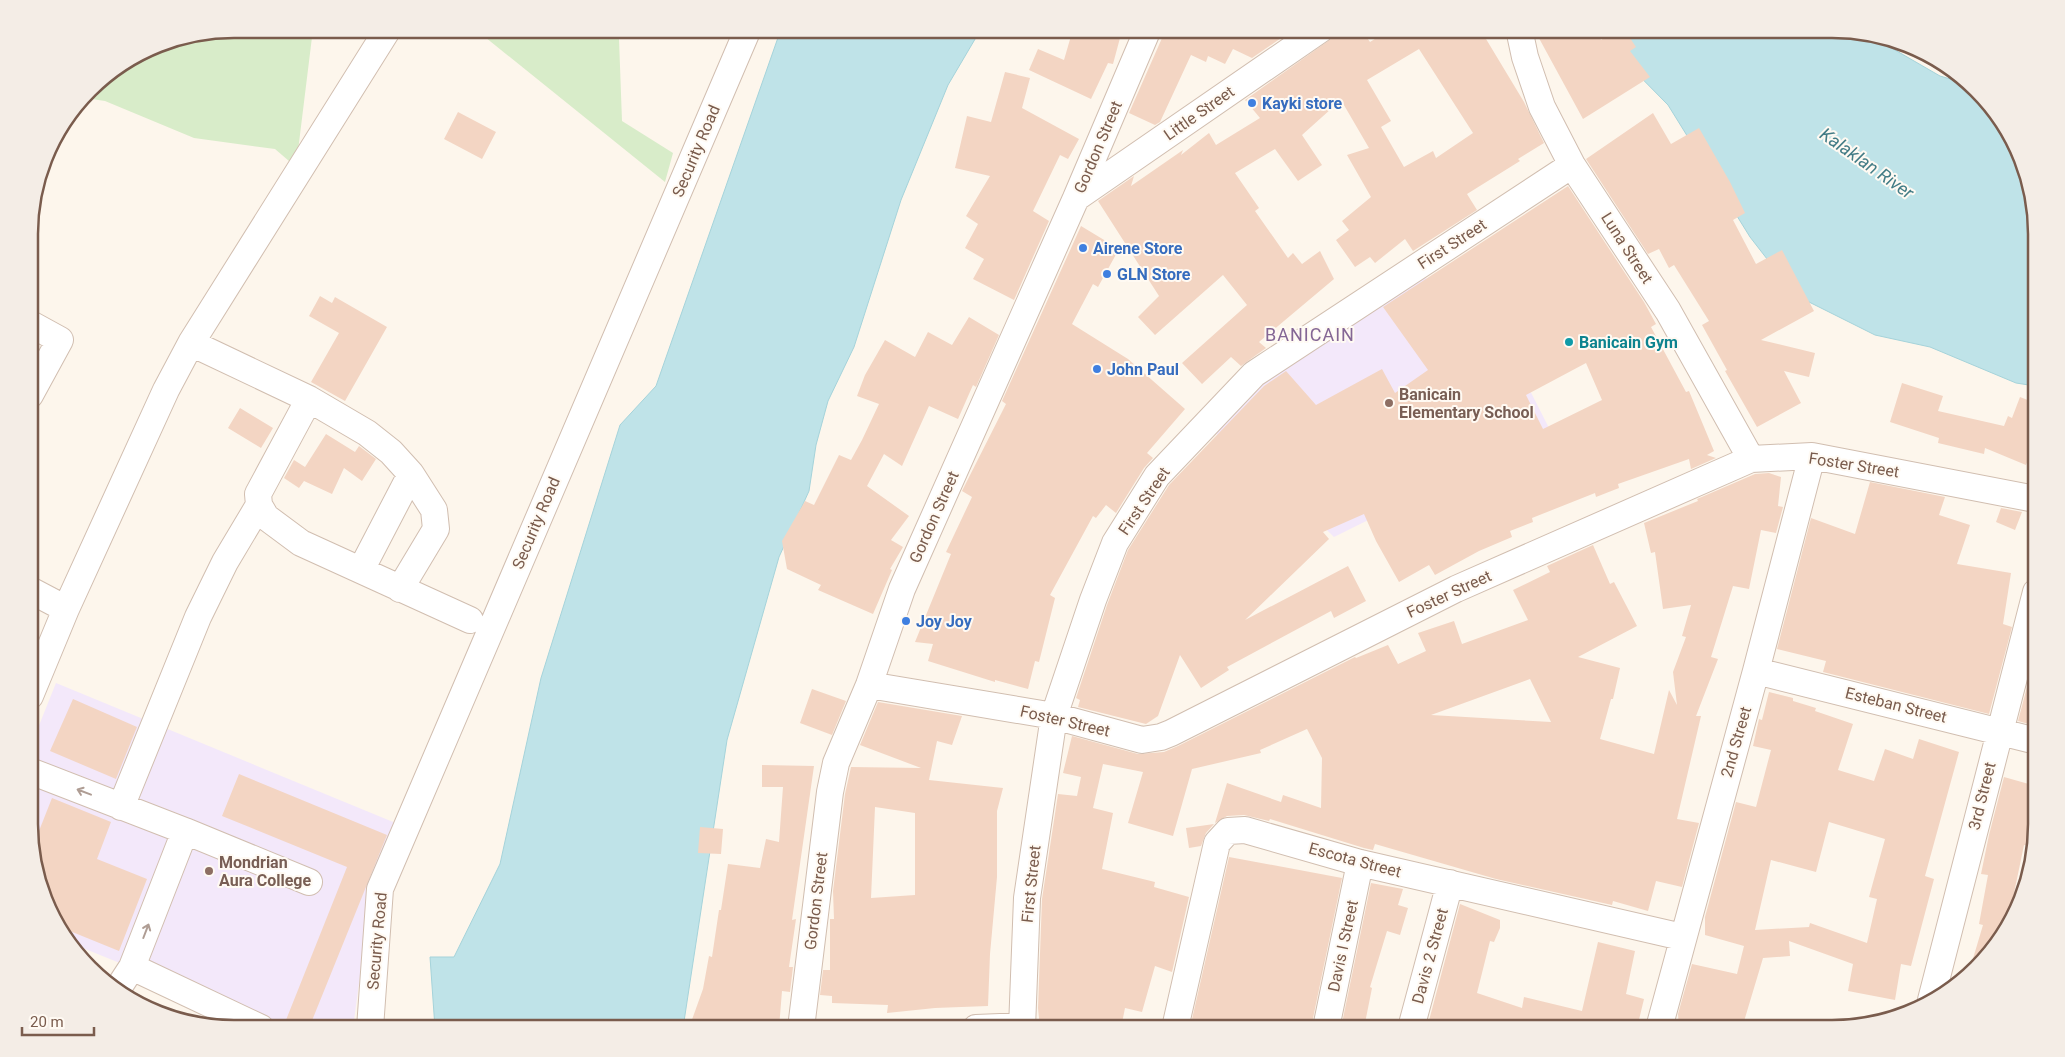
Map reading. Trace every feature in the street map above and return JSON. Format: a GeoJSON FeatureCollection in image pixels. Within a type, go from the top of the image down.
{"type":"FeatureCollection","features":[{"type":"Feature","properties":{"kind":"street"},"geometry":{"type":"LineString","coordinates":[[38,677],[66,609],[166,390],[191,343],[382,38]]}},
{"type":"Feature","properties":{"kind":"street","name":"Security Road"},"geometry":{"type":"LineString","coordinates":[[371,1020],[380,889],[744,38]]}},
{"type":"Feature","properties":{"kind":"street","name":"Gordon Street"},"geometry":{"type":"LineString","coordinates":[[803,1020],[830,792],[836,763],[869,685],[902,589],[1076,198],[1144,38]]}},
{"type":"Feature","properties":{"kind":"street","name":"Little Street"},"geometry":{"type":"LineString","coordinates":[[1076,198],[1308,38]]}},
{"type":"Feature","properties":{"kind":"street","name":"Luna Street"},"geometry":{"type":"LineString","coordinates":[[1521,38],[1542,107],[1572,165],[1668,311],[1751,459]]}},
{"type":"Feature","properties":{"kind":"street","name":"First Street"},"geometry":{"type":"LineString","coordinates":[[1022,1020],[1027,898],[1054,716],[1092,600],[1115,544],[1157,476],[1254,374],[1572,165]]}},
{"type":"Feature","properties":{"kind":"street"},"geometry":{"type":"LineString","coordinates":[[38,328],[60,340],[38,380]]}},
{"type":"Feature","properties":{"kind":"street"},"geometry":{"type":"LineString","coordinates":[[191,343],[309,399],[367,433],[391,452],[411,474],[434,510],[436,529],[400,590]]}},
{"type":"Feature","properties":{"kind":"street"},"geometry":{"type":"LineString","coordinates":[[309,399],[258,494],[259,504],[266,517],[300,543],[361,570],[400,590],[470,620]]}},
{"type":"Feature","properties":{"kind":"street","name":"Foster Street"},"geometry":{"type":"LineString","coordinates":[[869,685],[1054,716],[1142,740],[1161,737],[1456,589],[1751,459],[1812,456],[2028,497]]}},
{"type":"Feature","properties":{"kind":"street","name":"2nd Street"},"geometry":{"type":"LineString","coordinates":[[1661,1020],[1812,456]]}},
{"type":"Feature","properties":{"kind":"street"},"geometry":{"type":"LineString","coordinates":[[361,570],[411,474]]}},
{"type":"Feature","properties":{"kind":"street"},"geometry":{"type":"LineString","coordinates":[[121,807],[198,617],[225,562],[259,504]]}},
{"type":"Feature","properties":{"kind":"street"},"geometry":{"type":"LineString","coordinates":[[38,594],[66,609]]}},
{"type":"Feature","properties":{"kind":"street","name":"3rd Street"},"geometry":{"type":"LineString","coordinates":[[1933,990],[2028,622]]}},
{"type":"Feature","properties":{"kind":"street","name":"Esteban Street"},"geometry":{"type":"LineString","coordinates":[[1756,671],[2028,739]]}},
{"type":"Feature","properties":{"kind":"street"},"geometry":{"type":"LineString","coordinates":[[38,774],[185,831],[309,882]]}},
{"type":"Feature","properties":{"kind":"street","name":"Escota Street"},"geometry":{"type":"LineString","coordinates":[[1176,1020],[1217,843],[1228,831],[1246,830],[1360,863],[1682,938]]}},
{"type":"Feature","properties":{"kind":"street"},"geometry":{"type":"LineString","coordinates":[[185,831],[118,980],[237,1020]]}},
{"type":"Feature","properties":{"kind":"street","name":"Davis I Street"},"geometry":{"type":"LineString","coordinates":[[1328,1020],[1360,863]]}},
{"type":"Feature","properties":{"kind":"street","name":"Davis 2 Street"},"geometry":{"type":"LineString","coordinates":[[1413,1020],[1450,883]]}},
{"type":"Feature","properties":{"kind":"shaded area","name":"Banicain Elementary School"},"geometry":{"type":"Polygon","coordinates":[[[1420,269],[1477,351],[1513,357],[1550,430],[1334,537],[1292,496],[1214,432],[1266,377],[1420,269]]]}},
{"type":"Feature","properties":{"kind":"shaded area","name":"Mondrian Aura College"},"geometry":{"type":"Polygon","coordinates":[[[56,683],[398,824],[371,893],[354,1020],[260,1020],[82,948],[64,921],[52,898],[41,861],[38,836],[38,728],[56,683]]]}},
{"type":"Feature","properties":{"kind":"green space"},"geometry":{"type":"Polygon","coordinates":[[[221,38],[312,38],[296,167],[275,149],[194,138],[105,101],[91,99],[114,78],[136,64],[159,52],[183,44],[221,38]]]}},
{"type":"Feature","properties":{"kind":"green space"},"geometry":{"type":"Polygon","coordinates":[[[486,38],[618,38],[622,121],[673,153],[665,182],[486,38]]]}},
{"type":"Feature","properties":{"kind":"water"},"geometry":{"type":"Polygon","coordinates":[[[778,38],[976,38],[948,85],[901,200],[854,347],[828,401],[816,445],[809,491],[779,557],[727,740],[684,1020],[434,1020],[430,957],[454,957],[500,864],[541,678],[620,425],[656,386],[778,38]]]}},
{"type":"Feature","properties":{"kind":"water","name":"Kalaklan River"},"geometry":{"type":"Polygon","coordinates":[[[1602,38],[1857,39],[1888,46],[1940,76],[1953,80],[1987,114],[2013,159],[2021,183],[2026,208],[2028,234],[2028,385],[2016,383],[1930,347],[1875,335],[1795,295],[1750,237],[1668,105],[1602,38]]]}},
{"type":"Feature","properties":{"kind":"building"},"geometry":{"type":"Polygon","coordinates":[[[1070,38],[1120,38],[1113,64],[1108,63],[1091,99],[1029,70],[1038,49],[1064,60],[1070,38]]]}},
{"type":"Feature","properties":{"kind":"building"},"geometry":{"type":"Polygon","coordinates":[[[1162,38],[1281,38],[1252,58],[1233,49],[1225,64],[1208,56],[1206,62],[1191,55],[1160,122],[1155,125],[1129,113],[1162,38]]]}},
{"type":"Feature","properties":{"kind":"building"},"geometry":{"type":"Polygon","coordinates":[[[1332,38],[1367,38],[1370,42],[1376,38],[1485,38],[1524,102],[1544,143],[1518,159],[1520,161],[1467,194],[1477,210],[1413,251],[1405,239],[1375,263],[1370,257],[1355,267],[1336,240],[1349,230],[1342,221],[1371,197],[1347,155],[1369,148],[1341,100],[1302,135],[1322,165],[1298,181],[1275,149],[1235,173],[1259,208],[1255,211],[1288,258],[1293,253],[1302,264],[1320,251],[1334,279],[1259,342],[1266,348],[1241,366],[1231,357],[1202,384],[1182,363],[1247,305],[1223,275],[1155,335],[1138,317],[1159,296],[1098,201],[1134,176],[1131,186],[1183,150],[1181,155],[1209,133],[1216,145],[1260,118],[1245,100],[1332,38]],[[1419,49],[1367,80],[1391,121],[1381,127],[1404,167],[1433,151],[1436,158],[1473,133],[1419,49]]]}},
{"type":"Feature","properties":{"kind":"building"},"geometry":{"type":"Polygon","coordinates":[[[1539,38],[1600,38],[1601,40],[1604,38],[1630,38],[1636,47],[1630,51],[1650,77],[1583,119],[1539,38]]]}},
{"type":"Feature","properties":{"kind":"building"},"geometry":{"type":"Polygon","coordinates":[[[1005,72],[1030,78],[1022,108],[1079,139],[1068,159],[1060,155],[1033,211],[1049,221],[1014,300],[973,279],[984,259],[965,248],[978,224],[966,216],[990,176],[955,168],[967,116],[991,122],[1005,72]]]}},
{"type":"Feature","properties":{"kind":"building"},"geometry":{"type":"Polygon","coordinates":[[[458,112],[496,132],[482,159],[444,139],[458,112]]]}},
{"type":"Feature","properties":{"kind":"building"},"geometry":{"type":"Polygon","coordinates":[[[1653,113],[1671,144],[1699,128],[1730,182],[1745,213],[1733,220],[1756,264],[1782,250],[1814,311],[1761,340],[1815,353],[1809,377],[1784,371],[1801,403],[1757,427],[1725,371],[1727,370],[1702,325],[1709,321],[1674,265],[1669,268],[1659,249],[1648,254],[1586,159],[1653,113]]]}},
{"type":"Feature","properties":{"kind":"building"},"geometry":{"type":"Polygon","coordinates":[[[1568,186],[1644,302],[1656,324],[1651,327],[1686,392],[1689,391],[1714,451],[1707,455],[1716,458],[1691,469],[1689,459],[1618,484],[1619,488],[1596,497],[1595,493],[1532,518],[1533,522],[1510,531],[1512,537],[1479,551],[1435,575],[1429,565],[1399,582],[1376,541],[1364,514],[1323,532],[1329,539],[1245,620],[1348,566],[1366,601],[1334,618],[1331,611],[1227,667],[1229,670],[1201,688],[1180,655],[1158,716],[1146,724],[1078,707],[1080,700],[1076,698],[1107,605],[1128,550],[1169,485],[1264,386],[1286,371],[1316,405],[1382,369],[1395,393],[1428,370],[1383,307],[1568,186]],[[1586,363],[1526,395],[1543,429],[1602,400],[1586,363]]]}},
{"type":"Feature","properties":{"kind":"building"},"geometry":{"type":"Polygon","coordinates":[[[1081,226],[1119,249],[1098,287],[1093,284],[1072,324],[1128,359],[1185,409],[1147,453],[1153,458],[1144,468],[1116,513],[1106,505],[1096,518],[1093,516],[1050,595],[1055,598],[1039,662],[1035,661],[1028,689],[995,680],[995,682],[928,661],[933,644],[915,642],[951,554],[946,552],[972,497],[962,491],[1006,404],[1002,401],[1081,226]]]}},
{"type":"Feature","properties":{"kind":"building"},"geometry":{"type":"Polygon","coordinates":[[[320,296],[332,303],[335,297],[387,327],[345,401],[311,382],[339,333],[309,316],[320,296]]]}},
{"type":"Feature","properties":{"kind":"building"},"geometry":{"type":"Polygon","coordinates":[[[969,317],[999,335],[976,387],[973,385],[958,419],[929,406],[902,466],[884,454],[867,486],[909,516],[891,540],[903,547],[890,569],[892,570],[873,614],[818,590],[821,585],[787,569],[782,541],[805,501],[814,505],[839,455],[851,460],[862,440],[879,404],[857,396],[865,375],[885,340],[915,357],[928,332],[952,345],[969,317]]]}},
{"type":"Feature","properties":{"kind":"building"},"geometry":{"type":"Polygon","coordinates":[[[1902,383],[1943,396],[1938,411],[2004,426],[2008,416],[2012,418],[2020,397],[2028,400],[2028,460],[2026,465],[1985,448],[1984,454],[1938,443],[1939,438],[1890,422],[1902,383]]]}},
{"type":"Feature","properties":{"kind":"building"},"geometry":{"type":"Polygon","coordinates":[[[240,408],[273,428],[261,448],[228,428],[240,408]]]}},
{"type":"Feature","properties":{"kind":"building"},"geometry":{"type":"Polygon","coordinates":[[[326,434],[355,452],[359,446],[376,459],[362,481],[344,468],[332,494],[304,481],[299,488],[284,478],[294,460],[305,467],[326,434]]]}},
{"type":"Feature","properties":{"kind":"building"},"geometry":{"type":"Polygon","coordinates":[[[1769,473],[1781,477],[1778,506],[1783,507],[1776,533],[1761,530],[1749,589],[1733,586],[1711,657],[1718,659],[1696,716],[1701,716],[1677,819],[1699,823],[1682,887],[1656,881],[1648,911],[1613,901],[1612,905],[1496,879],[1375,844],[1373,850],[1364,848],[1270,819],[1269,821],[1244,815],[1227,816],[1215,823],[1227,783],[1281,802],[1283,795],[1321,808],[1322,758],[1307,729],[1260,750],[1261,753],[1192,769],[1173,836],[1128,823],[1143,772],[1103,764],[1093,808],[1113,813],[1102,869],[1155,882],[1154,887],[1189,897],[1172,972],[1155,966],[1142,1012],[1125,1008],[1123,1020],[1039,1020],[1042,899],[1058,794],[1077,796],[1081,777],[1063,773],[1072,736],[1138,754],[1164,752],[1355,657],[1388,645],[1398,664],[1426,651],[1418,633],[1454,621],[1462,644],[1528,620],[1513,590],[1550,572],[1547,566],[1593,545],[1610,584],[1614,582],[1637,626],[1578,657],[1620,668],[1613,699],[1611,699],[1600,739],[1654,754],[1669,690],[1677,705],[1673,672],[1686,637],[1682,636],[1691,605],[1663,609],[1655,552],[1651,553],[1644,523],[1698,501],[1697,499],[1755,474],[1769,473]],[[1530,679],[1431,715],[1551,722],[1530,679]]]}},
{"type":"Feature","properties":{"kind":"building"},"geometry":{"type":"Polygon","coordinates":[[[1870,482],[1945,497],[1939,515],[1970,525],[1957,564],[2011,573],[2003,624],[2012,627],[1989,714],[1823,672],[1826,661],[1777,649],[1811,518],[1855,534],[1870,482]]]}},
{"type":"Feature","properties":{"kind":"building"},"geometry":{"type":"Polygon","coordinates":[[[2001,508],[2022,512],[2015,530],[1996,522],[2001,508]]]}},
{"type":"Feature","properties":{"kind":"building"},"geometry":{"type":"Polygon","coordinates":[[[2028,683],[2028,724],[2018,721],[2028,683]]]}},
{"type":"Feature","properties":{"kind":"building"},"geometry":{"type":"Polygon","coordinates":[[[812,689],[846,701],[832,735],[800,723],[812,689]]]}},
{"type":"Feature","properties":{"kind":"building"},"geometry":{"type":"Polygon","coordinates":[[[1769,692],[1793,698],[1793,701],[1816,708],[1815,711],[1853,724],[1838,770],[1874,781],[1885,749],[1913,759],[1919,739],[1959,752],[1925,876],[1934,879],[1911,966],[1901,964],[1895,1000],[1848,991],[1853,964],[1789,941],[1790,956],[1763,958],[1744,1020],[1678,1020],[1678,1014],[1692,964],[1737,974],[1744,946],[1705,935],[1705,917],[1736,802],[1756,807],[1771,750],[1753,746],[1759,719],[1762,720],[1769,692]],[[1829,822],[1816,872],[1771,860],[1755,930],[1809,927],[1810,923],[1867,943],[1877,899],[1869,897],[1885,839],[1829,822]]]}},
{"type":"Feature","properties":{"kind":"building"},"geometry":{"type":"Polygon","coordinates":[[[73,699],[137,727],[116,779],[50,751],[73,699]]]}},
{"type":"Feature","properties":{"kind":"building"},"geometry":{"type":"Polygon","coordinates":[[[878,702],[962,716],[952,745],[937,741],[929,780],[1003,788],[997,811],[997,877],[990,954],[988,1006],[935,1008],[887,1013],[888,1005],[832,1003],[832,996],[820,995],[823,970],[830,970],[830,919],[834,919],[833,891],[845,794],[851,767],[921,768],[860,745],[878,702]],[[875,807],[871,898],[915,895],[915,813],[875,807]]]}},
{"type":"Feature","properties":{"kind":"building"},"geometry":{"type":"Polygon","coordinates":[[[762,765],[814,766],[792,920],[796,919],[789,967],[793,967],[790,992],[782,991],[780,1020],[692,1020],[703,989],[709,956],[712,957],[728,864],[760,868],[766,839],[779,842],[783,787],[762,787],[762,765]]]}},
{"type":"Feature","properties":{"kind":"building"},"geometry":{"type":"Polygon","coordinates":[[[239,774],[387,835],[312,1020],[286,1020],[347,867],[222,816],[239,774]]]}},
{"type":"Feature","properties":{"kind":"building"},"geometry":{"type":"Polygon","coordinates":[[[2004,777],[2028,784],[2026,845],[2024,845],[2013,898],[1987,943],[1973,959],[1983,925],[1979,924],[1988,875],[1981,874],[2004,777]]]}},
{"type":"Feature","properties":{"kind":"building"},"geometry":{"type":"Polygon","coordinates":[[[52,798],[111,822],[97,859],[147,879],[119,951],[71,931],[52,898],[44,874],[38,833],[52,798]]]}},
{"type":"Feature","properties":{"kind":"building"},"geometry":{"type":"Polygon","coordinates":[[[1214,824],[1206,833],[1201,846],[1189,848],[1186,828],[1214,824]]]}},
{"type":"Feature","properties":{"kind":"building"},"geometry":{"type":"Polygon","coordinates":[[[700,827],[723,829],[721,854],[698,853],[700,827]]]}},
{"type":"Feature","properties":{"kind":"building"},"geometry":{"type":"Polygon","coordinates":[[[1229,857],[1342,878],[1313,1020],[1192,1020],[1229,857]]]}},
{"type":"Feature","properties":{"kind":"building"},"geometry":{"type":"Polygon","coordinates":[[[1371,883],[1403,889],[1398,905],[1408,908],[1400,935],[1387,931],[1370,987],[1372,988],[1366,1020],[1343,1020],[1371,883]]]}},
{"type":"Feature","properties":{"kind":"building"},"geometry":{"type":"Polygon","coordinates":[[[1460,904],[1500,920],[1500,928],[1494,942],[1490,941],[1477,993],[1522,1008],[1524,997],[1582,1011],[1598,942],[1635,951],[1626,994],[1644,999],[1639,1020],[1429,1020],[1460,904]]]}},
{"type":"Feature","properties":{"kind":"place","name":"Kayki store"},"geometry":{"type":"Point","coordinates":[1252,103]}},
{"type":"Feature","properties":{"kind":"place","name":"Airene Store"},"geometry":{"type":"Point","coordinates":[1083,248]}},
{"type":"Feature","properties":{"kind":"place","name":"GLN Store"},"geometry":{"type":"Point","coordinates":[1107,274]}},
{"type":"Feature","properties":{"kind":"place","name":"Banicain Gym"},"geometry":{"type":"Point","coordinates":[1569,342]}},
{"type":"Feature","properties":{"kind":"place","name":"John Paul"},"geometry":{"type":"Point","coordinates":[1097,369]}},
{"type":"Feature","properties":{"kind":"place","name":"Banicain Elementary School"},"geometry":{"type":"Point","coordinates":[1389,403]}},
{"type":"Feature","properties":{"kind":"place","name":"Joy Joy"},"geometry":{"type":"Point","coordinates":[906,621]}},
{"type":"Feature","properties":{"kind":"place","name":"Mondrian Aura College"},"geometry":{"type":"Point","coordinates":[209,871]}},
{"type":"Feature","properties":{"kind":"district","name":"BANICAIN"},"geometry":{"type":"Point","coordinates":[1310,334]}}]}
